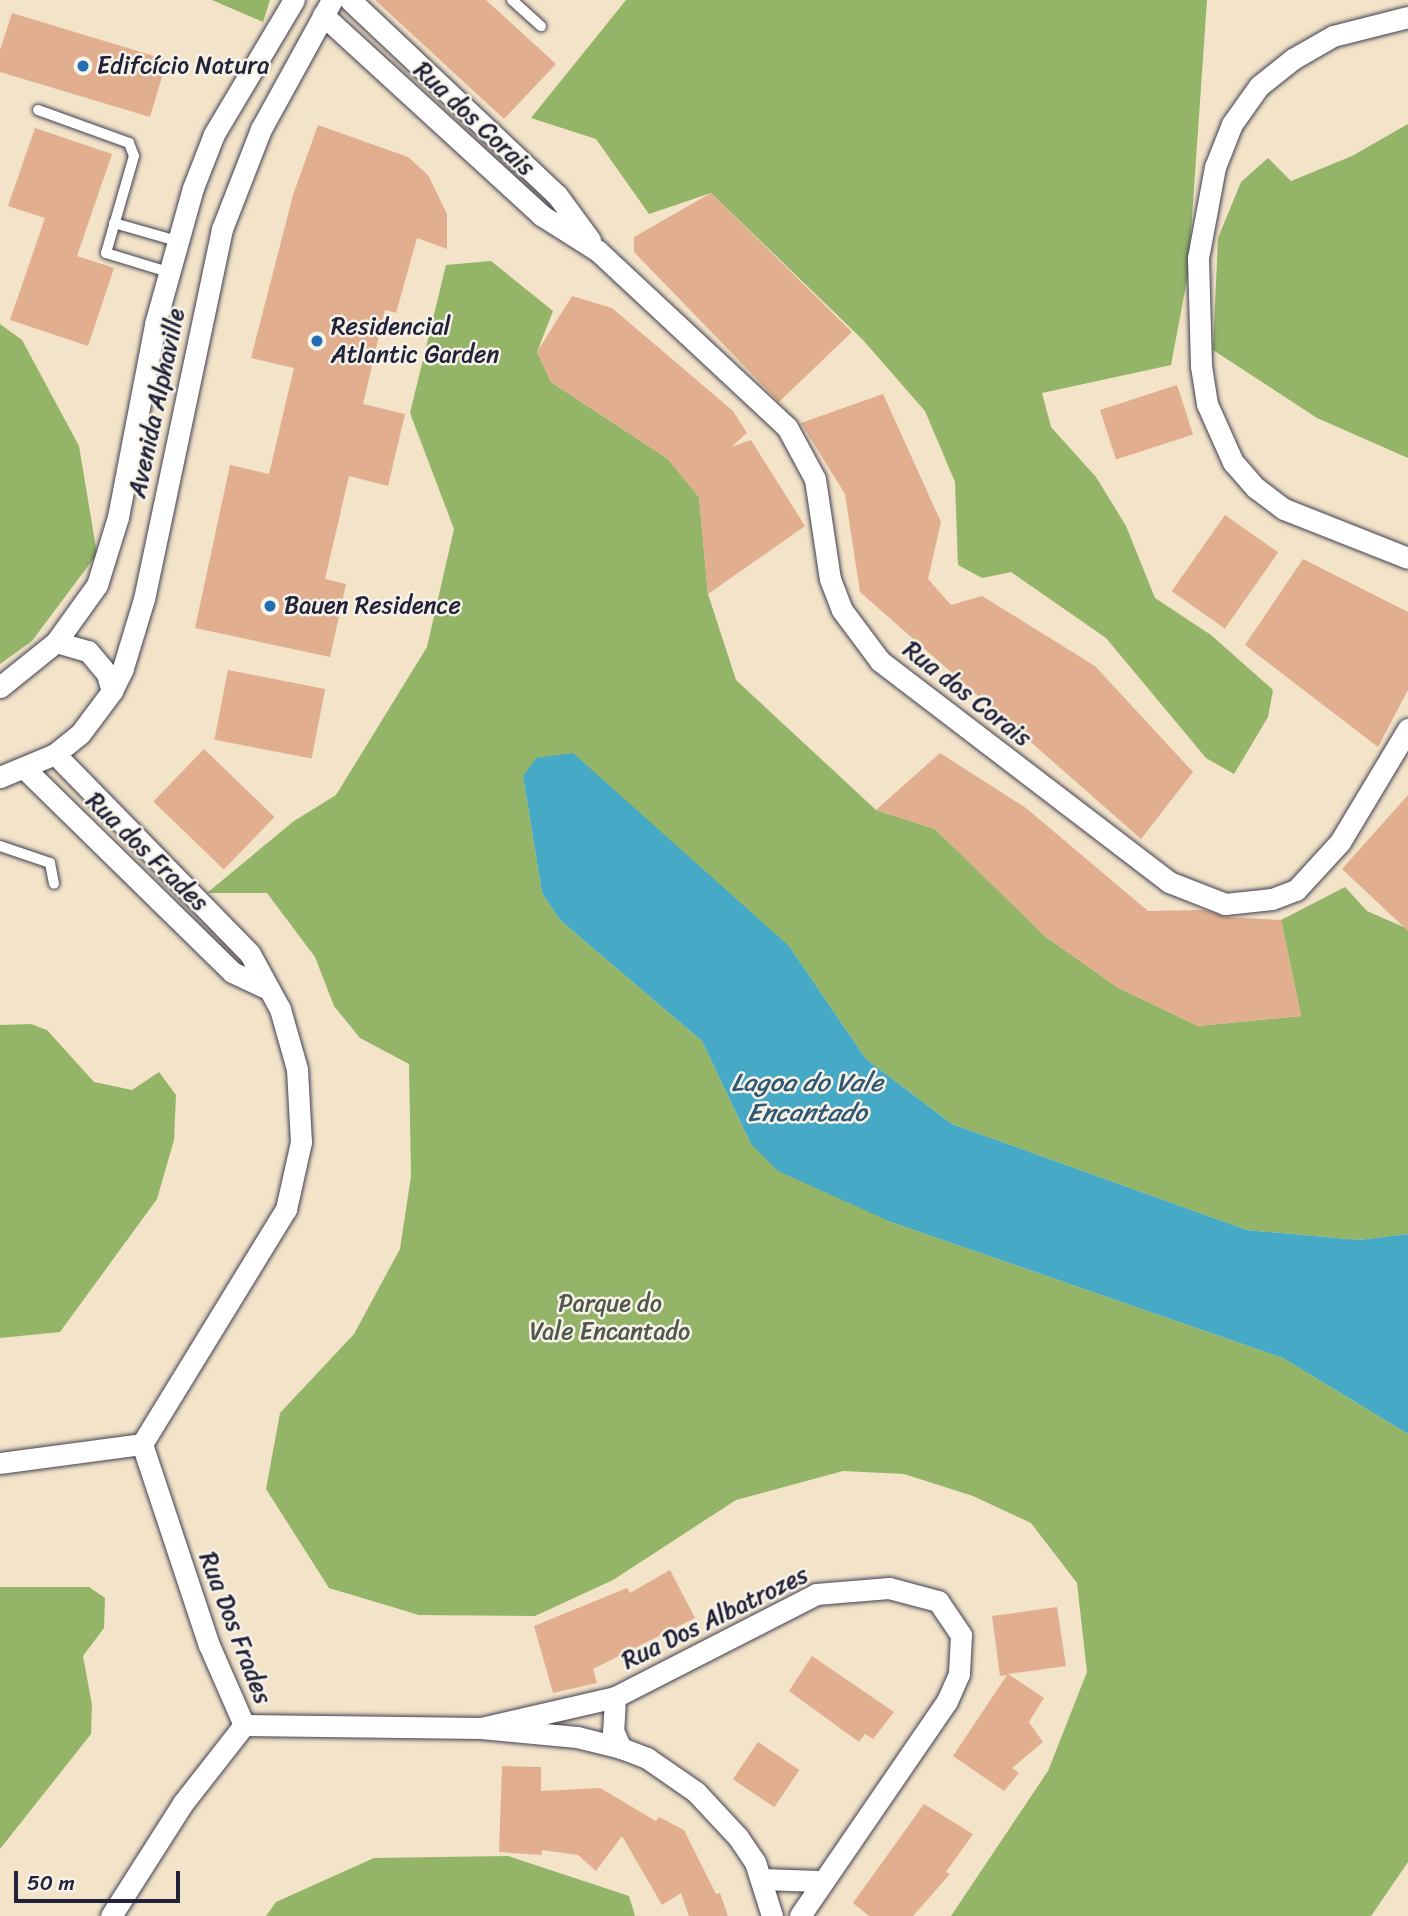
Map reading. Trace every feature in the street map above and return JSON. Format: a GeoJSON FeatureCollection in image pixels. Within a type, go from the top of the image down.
{"type":"FeatureCollection","features":[{"type":"Feature","properties":{"kind":"street","name":"Avenida Alphaville"},"geometry":{"type":"LineString","coordinates":[[0,687],[56,642],[97,585],[110,551],[168,272],[177,241],[215,134],[294,0]]}},
{"type":"Feature","properties":{"kind":"street","name":"Rua dos Corais"},"geometry":{"type":"LineString","coordinates":[[350,0],[557,195],[598,251],[786,427],[815,479],[830,579],[859,637],[898,675],[1170,882],[1225,904],[1272,899],[1296,890],[1340,842],[1408,729]]}},
{"type":"Feature","properties":{"kind":"street","name":"Avenida Alphaville"},"geometry":{"type":"LineString","coordinates":[[0,776],[25,769],[55,754],[80,734],[112,691],[144,599],[222,229],[261,129],[327,7]]}},
{"type":"Feature","properties":{"kind":"street","name":"Rua dos Corais"},"geometry":{"type":"LineString","coordinates":[[327,7],[486,166],[541,215],[598,251]]}},
{"type":"Feature","properties":{"kind":"street"},"geometry":{"type":"LineString","coordinates":[[1408,18],[1333,36],[1293,58],[1259,86],[1232,124],[1204,208],[1198,312],[1207,404],[1218,433],[1241,471],[1284,509],[1408,558]]}},
{"type":"Feature","properties":{"kind":"street"},"geometry":{"type":"LineString","coordinates":[[486,166],[505,146]]}},
{"type":"Feature","properties":{"kind":"street"},"geometry":{"type":"LineString","coordinates":[[56,642],[88,651],[107,674],[112,691]]}},
{"type":"Feature","properties":{"kind":"street","name":"Rua dos Frades"},"geometry":{"type":"LineString","coordinates":[[55,754],[250,954],[268,989]]}},
{"type":"Feature","properties":{"kind":"street","name":"Rua dos Frades"},"geometry":{"type":"LineString","coordinates":[[25,769],[232,972],[268,989]]}},
{"type":"Feature","properties":{"kind":"street"},"geometry":{"type":"LineString","coordinates":[[181,922],[201,904]]}},
{"type":"Feature","properties":{"kind":"street"},"geometry":{"type":"LineString","coordinates":[[0,1462],[142,1444],[280,1219],[296,1176],[301,1142],[298,1069],[280,1009],[268,989]]}},
{"type":"Feature","properties":{"kind":"street","name":"Rua Dos Frades"},"geometry":{"type":"LineString","coordinates":[[142,1444],[209,1645],[244,1725],[481,1728],[577,1737],[621,1748],[647,1758],[696,1791],[738,1837],[761,1879],[772,1916]]}},
{"type":"Feature","properties":{"kind":"street","name":"Rua Dos Albatrozes"},"geometry":{"type":"LineString","coordinates":[[481,1728],[615,1697],[816,1594],[889,1588],[938,1601],[961,1635],[959,1674],[947,1701],[819,1881],[800,1916]]}},
{"type":"Feature","properties":{"kind":"street"},"geometry":{"type":"LineString","coordinates":[[615,1697],[613,1731],[621,1748]]}},
{"type":"Feature","properties":{"kind":"street"},"geometry":{"type":"LineString","coordinates":[[111,1916],[183,1803],[244,1725]]}},
{"type":"Feature","properties":{"kind":"street"},"geometry":{"type":"LineString","coordinates":[[761,1879],[819,1881]]}},
{"type":"Feature","properties":{"kind":"lane"},"geometry":{"type":"LineString","coordinates":[[512,0],[541,26]]}},
{"type":"Feature","properties":{"kind":"lane"},"geometry":{"type":"LineString","coordinates":[[38,110],[129,143],[134,156],[106,253],[168,272]]}},
{"type":"Feature","properties":{"kind":"lane"},"geometry":{"type":"LineString","coordinates":[[114,223],[177,241]]}},
{"type":"Feature","properties":{"kind":"lane"},"geometry":{"type":"LineString","coordinates":[[0,846],[50,863],[54,884]]}},
{"type":"Feature","properties":{"kind":"green space"},"geometry":{"type":"Polygon","coordinates":[[[212,0],[270,0],[263,22],[212,0]]]}},
{"type":"Feature","properties":{"kind":"green space"},"geometry":{"type":"Polygon","coordinates":[[[626,0],[1207,0],[1188,275],[1171,365],[1042,393],[1051,427],[1096,477],[1126,526],[1155,598],[1211,635],[1273,690],[1268,717],[1234,774],[1206,758],[1106,638],[1011,572],[982,578],[958,565],[955,482],[925,411],[863,340],[711,193],[649,214],[596,139],[531,118],[626,0]]]}},
{"type":"Feature","properties":{"kind":"green space"},"geometry":{"type":"Polygon","coordinates":[[[1408,124],[1408,458],[1317,418],[1213,350],[1218,238],[1241,182],[1268,158],[1291,181],[1352,156],[1408,124]]]}},
{"type":"Feature","properties":{"kind":"green space","name":"Parque do Vale Encantado"},"geometry":{"type":"Polygon","coordinates":[[[491,261],[553,311],[537,352],[551,382],[668,459],[699,497],[708,594],[736,680],[876,810],[935,829],[1046,937],[1117,987],[1198,1026],[1301,1016],[1281,920],[1345,887],[1367,911],[1408,929],[1408,1234],[1359,1240],[1247,1230],[952,1124],[866,1059],[789,946],[523,776],[542,893],[560,920],[702,1041],[751,1144],[891,1222],[1283,1358],[1408,1434],[1408,1862],[1371,1916],[951,1916],[1048,1771],[1087,1672],[1077,1583],[1031,1523],[973,1496],[904,1474],[843,1471],[736,1500],[613,1580],[535,1616],[419,1615],[329,1588],[266,1489],[280,1413],[354,1334],[400,1249],[411,1176],[409,1064],[360,1038],[334,1006],[315,957],[267,893],[207,893],[294,821],[336,795],[427,647],[454,529],[410,413],[446,265],[491,261]]]}},
{"type":"Feature","properties":{"kind":"green space"},"geometry":{"type":"Polygon","coordinates":[[[0,324],[22,340],[79,446],[97,554],[32,641],[0,664],[0,324]]]}},
{"type":"Feature","properties":{"kind":"green space"},"geometry":{"type":"Polygon","coordinates":[[[31,1024],[47,1030],[94,1082],[132,1090],[159,1072],[176,1095],[174,1140],[157,1199],[60,1332],[0,1338],[0,1025],[31,1024]]]}},
{"type":"Feature","properties":{"kind":"green space"},"geometry":{"type":"Polygon","coordinates":[[[0,1587],[89,1587],[105,1598],[104,1628],[83,1656],[92,1705],[91,1734],[0,1849],[0,1587]]]}},
{"type":"Feature","properties":{"kind":"green space"},"geometry":{"type":"Polygon","coordinates":[[[508,1856],[629,1896],[635,1916],[266,1916],[276,1902],[374,1858],[508,1856]]]}},
{"type":"Feature","properties":{"kind":"water","name":"Lagoa do Vale Encantado"},"geometry":{"type":"Polygon","coordinates":[[[573,753],[789,946],[866,1059],[952,1124],[1247,1230],[1359,1240],[1408,1234],[1408,1434],[1283,1358],[891,1222],[778,1171],[751,1144],[702,1041],[560,920],[542,893],[523,776],[536,758],[573,753]]]}},
{"type":"Feature","properties":{"kind":"building"},"geometry":{"type":"Polygon","coordinates":[[[375,0],[486,0],[556,64],[504,119],[375,0]]]}},
{"type":"Feature","properties":{"kind":"building","name":"Edifcício Natura"},"geometry":{"type":"Polygon","coordinates":[[[12,13],[167,60],[150,117],[0,72],[0,50],[12,13]]]}},
{"type":"Feature","properties":{"kind":"building"},"geometry":{"type":"Polygon","coordinates":[[[318,125],[408,157],[428,175],[447,214],[447,249],[417,238],[396,313],[385,310],[363,404],[405,414],[388,486],[349,476],[325,579],[346,584],[330,657],[195,628],[230,465],[269,474],[294,368],[251,358],[293,195],[318,125]]]}},
{"type":"Feature","properties":{"kind":"building"},"geometry":{"type":"Polygon","coordinates":[[[35,128],[112,154],[77,256],[114,268],[88,346],[10,320],[45,218],[8,206],[35,128]]]}},
{"type":"Feature","properties":{"kind":"building"},"geometry":{"type":"Polygon","coordinates":[[[711,193],[852,332],[779,402],[634,252],[634,237],[711,193]]]}},
{"type":"Feature","properties":{"kind":"building"},"geometry":{"type":"Polygon","coordinates":[[[572,296],[612,308],[733,411],[747,433],[731,447],[751,440],[805,526],[708,594],[699,497],[668,459],[551,382],[537,352],[572,296]]]}},
{"type":"Feature","properties":{"kind":"building"},"geometry":{"type":"Polygon","coordinates":[[[1177,385],[1193,434],[1116,459],[1100,410],[1177,385]]]}},
{"type":"Feature","properties":{"kind":"building"},"geometry":{"type":"Polygon","coordinates":[[[883,394],[941,522],[928,579],[951,605],[982,596],[1095,666],[1193,772],[1141,839],[860,592],[845,494],[801,423],[883,394]]]}},
{"type":"Feature","properties":{"kind":"building"},"geometry":{"type":"Polygon","coordinates":[[[1225,515],[1278,552],[1225,628],[1172,591],[1225,515]]]}},
{"type":"Feature","properties":{"kind":"building"},"geometry":{"type":"Polygon","coordinates":[[[1303,559],[1408,612],[1408,690],[1378,747],[1245,645],[1303,559]]]}},
{"type":"Feature","properties":{"kind":"building"},"geometry":{"type":"Polygon","coordinates":[[[228,670],[325,689],[312,759],[214,740],[228,670]]]}},
{"type":"Feature","properties":{"kind":"building"},"geometry":{"type":"Polygon","coordinates":[[[204,749],[274,817],[224,870],[153,802],[204,749]]]}},
{"type":"Feature","properties":{"kind":"building"},"geometry":{"type":"Polygon","coordinates":[[[940,753],[1026,808],[1148,911],[1204,910],[1226,917],[1281,920],[1301,1016],[1198,1026],[1117,987],[1046,937],[935,829],[876,810],[940,753]]]}},
{"type":"Feature","properties":{"kind":"building"},"geometry":{"type":"Polygon","coordinates":[[[1408,795],[1408,931],[1342,869],[1408,795]]]}},
{"type":"Feature","properties":{"kind":"building"},"geometry":{"type":"Polygon","coordinates":[[[670,1570],[695,1618],[593,1669],[597,1683],[553,1693],[534,1626],[627,1588],[630,1593],[670,1570]]]}},
{"type":"Feature","properties":{"kind":"building"},"geometry":{"type":"Polygon","coordinates":[[[1057,1607],[1066,1666],[1008,1674],[1044,1698],[1029,1722],[1043,1742],[1012,1768],[1019,1773],[1004,1791],[953,1756],[1007,1675],[1000,1676],[992,1616],[1057,1607]]]}},
{"type":"Feature","properties":{"kind":"building"},"geometry":{"type":"Polygon","coordinates":[[[812,1656],[894,1712],[873,1739],[865,1734],[859,1742],[789,1691],[812,1656]]]}},
{"type":"Feature","properties":{"kind":"building"},"geometry":{"type":"Polygon","coordinates":[[[758,1742],[799,1770],[774,1807],[733,1779],[758,1742]]]}},
{"type":"Feature","properties":{"kind":"building"},"geometry":{"type":"Polygon","coordinates":[[[502,1766],[541,1767],[541,1791],[600,1788],[656,1821],[659,1817],[684,1830],[716,1894],[720,1893],[728,1916],[689,1916],[681,1893],[662,1905],[622,1836],[596,1871],[578,1855],[542,1850],[542,1855],[499,1852],[502,1766]]]}},
{"type":"Feature","properties":{"kind":"building"},"geometry":{"type":"Polygon","coordinates":[[[924,1804],[973,1834],[946,1872],[950,1874],[913,1916],[869,1916],[853,1903],[924,1804]]]}},
{"type":"Feature","properties":{"kind":"place","name":"Edifcício Natura"},"geometry":{"type":"Point","coordinates":[83,66]}},
{"type":"Feature","properties":{"kind":"place","name":"Residencial Atlantic Garden"},"geometry":{"type":"Point","coordinates":[317,341]}},
{"type":"Feature","properties":{"kind":"place","name":"Bauen Residence"},"geometry":{"type":"Point","coordinates":[270,606]}}]}
